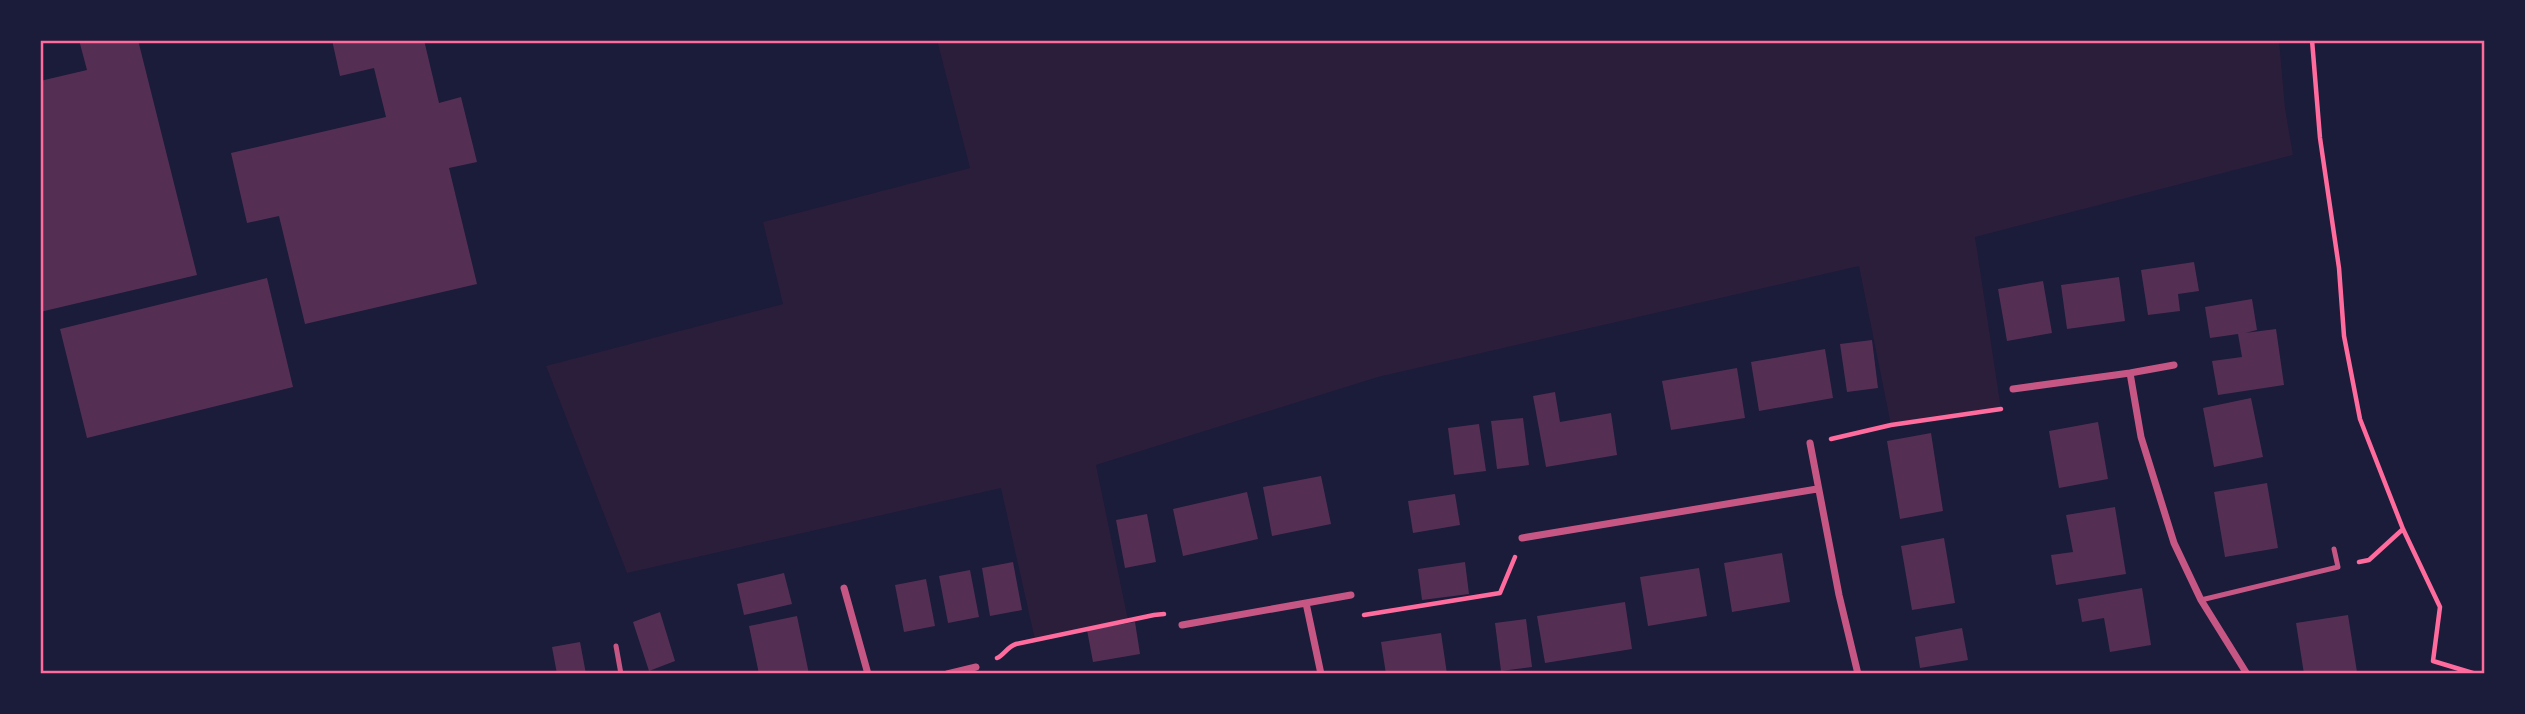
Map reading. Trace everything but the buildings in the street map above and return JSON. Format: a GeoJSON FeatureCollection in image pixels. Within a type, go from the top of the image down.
{"type":"FeatureCollection","features":[{"type":"Feature","properties":{"kind":"street"},"geometry":{"type":"LineString","coordinates":[[2013,388],[2174,365]]}},
{"type":"Feature","properties":{"kind":"street"},"geometry":{"type":"LineString","coordinates":[[2130,373],[2141,437],[2174,543],[2201,600],[2248,674]]}},
{"type":"Feature","properties":{"kind":"street"},"geometry":{"type":"LineString","coordinates":[[1810,443],[1839,595],[1858,674]]}},
{"type":"Feature","properties":{"kind":"street"},"geometry":{"type":"LineString","coordinates":[[1522,538],[1818,489]]}},
{"type":"Feature","properties":{"kind":"street"},"geometry":{"type":"LineString","coordinates":[[844,588],[868,674]]}},
{"type":"Feature","properties":{"kind":"street"},"geometry":{"type":"LineString","coordinates":[[1182,625],[1351,595]]}},
{"type":"Feature","properties":{"kind":"street"},"geometry":{"type":"LineString","coordinates":[[1306,603],[1321,674]]}},
{"type":"Feature","properties":{"kind":"street"},"geometry":{"type":"LineString","coordinates":[[947,674],[976,667]]}},
{"type":"Feature","properties":{"kind":"lane"},"geometry":{"type":"LineString","coordinates":[[2201,600],[2337,567],[2334,549]]}},
{"type":"Feature","properties":{"kind":"lane"},"geometry":{"type":"LineString","coordinates":[[616,646],[621,674]]}},
{"type":"Feature","properties":{"kind":"path"},"geometry":{"type":"LineString","coordinates":[[2312,40],[2320,138],[2339,268],[2344,336],[2360,419],[2403,529],[2440,607],[2433,660],[2476,674]]}},
{"type":"Feature","properties":{"kind":"path"},"geometry":{"type":"LineString","coordinates":[[1810,443],[1891,425],[2001,409]]}},
{"type":"Feature","properties":{"kind":"path"},"geometry":{"type":"LineString","coordinates":[[2337,567],[2369,560],[2403,529]]}},
{"type":"Feature","properties":{"kind":"path"},"geometry":{"type":"LineString","coordinates":[[1312,624],[1500,593],[1522,538]]}},
{"type":"Feature","properties":{"kind":"path"},"geometry":{"type":"LineString","coordinates":[[976,667],[1001,656],[1006,649],[1016,644],[1154,615],[1173,617],[1182,625]]}},
{"type":"Feature","properties":{"kind":"shaded area"},"geometry":{"type":"Polygon","coordinates":[[[937,40],[2279,40],[2285,108],[2293,155],[1975,237],[2001,409],[1891,425],[1859,266],[1378,377],[1096,465],[1128,620],[1035,640],[1001,488],[627,573],[546,366],[783,304],[763,222],[970,168],[937,40]]]}}]}
